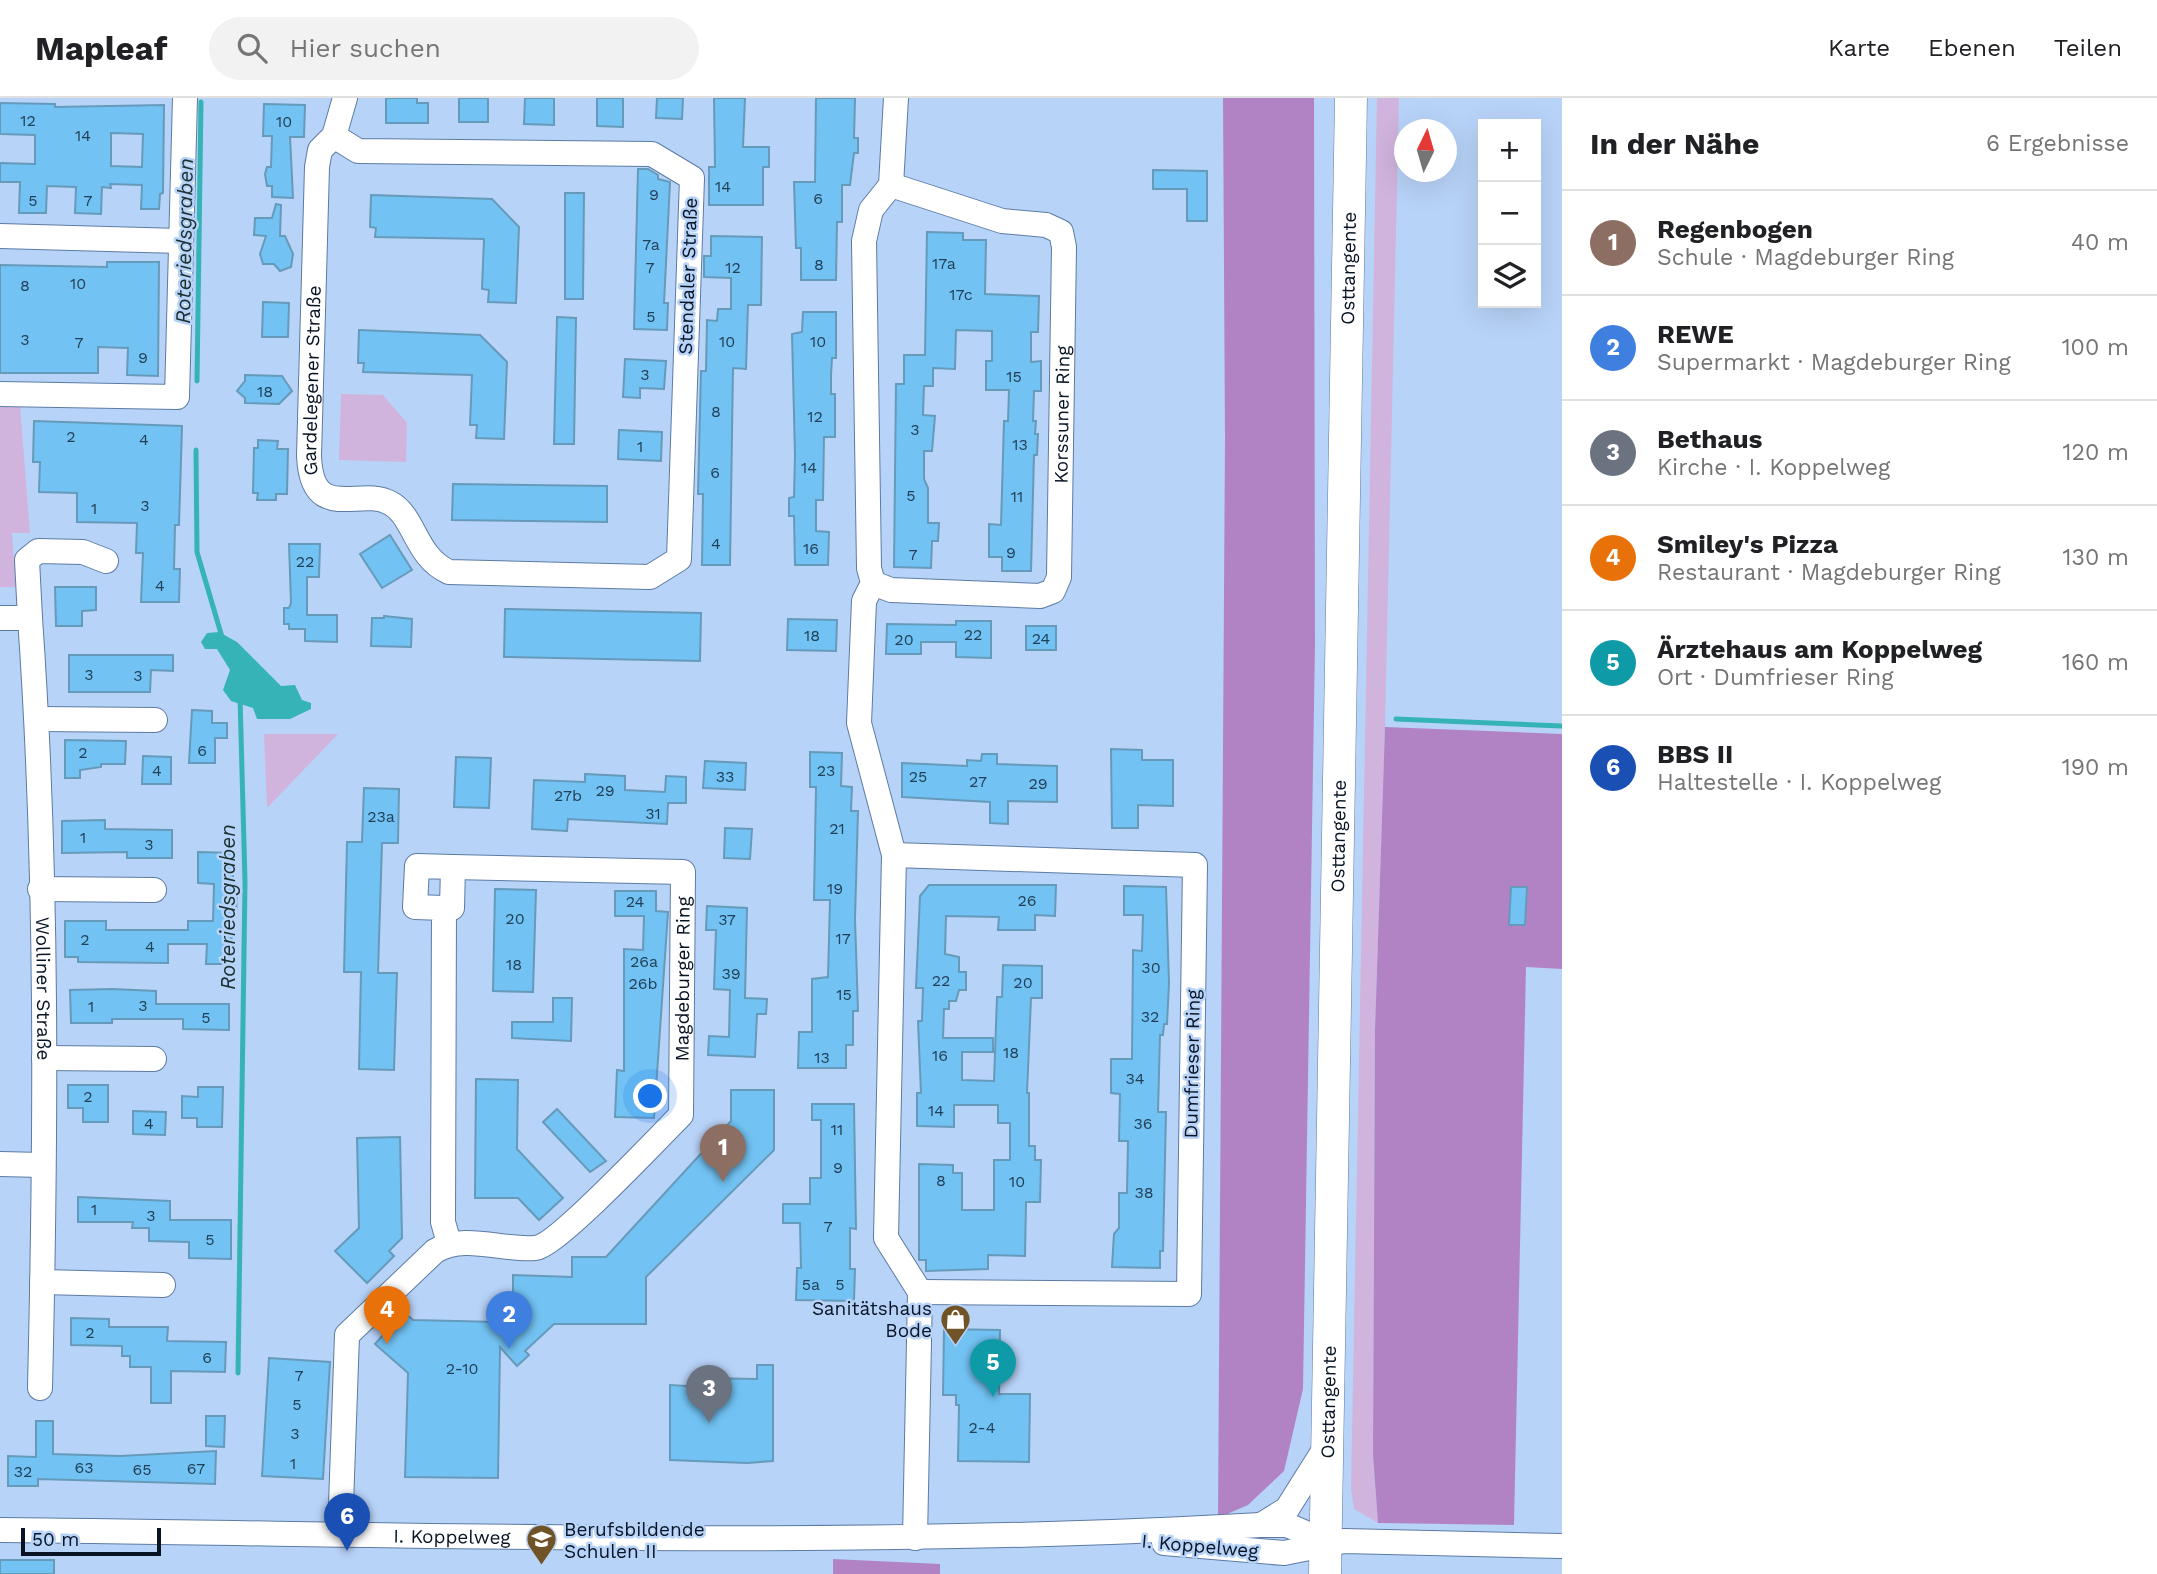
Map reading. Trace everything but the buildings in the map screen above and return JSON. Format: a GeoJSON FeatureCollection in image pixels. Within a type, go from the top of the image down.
{"type":"FeatureCollection","features":[{"type":"Feature","properties":{"kind":"main road","name":"Osttangente"},"geometry":{"type":"LineString","coordinates":[[1325,1574],[1351,98]]}},
{"type":"Feature","properties":{"kind":"street"},"geometry":{"type":"LineString","coordinates":[[0,394],[177,397],[185,98]]}},
{"type":"Feature","properties":{"kind":"street","name":"Gardelegener Straße"},"geometry":{"type":"LineString","coordinates":[[345,98],[334,136],[320,150],[317,167],[309,456],[314,483],[322,492],[338,500],[387,501],[397,507],[433,565],[449,572],[650,576],[666,568]]}},
{"type":"Feature","properties":{"kind":"street"},"geometry":{"type":"LineString","coordinates":[[895,98],[891,185],[871,211],[864,241],[869,568],[873,583],[864,601],[859,723],[894,855],[886,1238],[920,1292],[915,1538]]}},
{"type":"Feature","properties":{"kind":"street","name":"Stendaler Straße"},"geometry":{"type":"LineString","coordinates":[[334,136],[358,150],[652,154],[692,178],[679,559],[666,568]]}},
{"type":"Feature","properties":{"kind":"street","name":"Korssuner Ring"},"geometry":{"type":"LineString","coordinates":[[873,583],[891,590],[1040,596],[1053,591],[1059,577],[1064,247],[1061,232],[1046,225],[1002,221],[891,185]]}},
{"type":"Feature","properties":{"kind":"street"},"geometry":{"type":"LineString","coordinates":[[0,236],[180,241]]}},
{"type":"Feature","properties":{"kind":"street","name":"Wolliner Straße"},"geometry":{"type":"LineString","coordinates":[[40,1388],[44,1058],[37,719],[27,561],[38,551],[83,552],[106,561]]}},
{"type":"Feature","properties":{"kind":"street"},"geometry":{"type":"LineString","coordinates":[[0,618],[30,618]]}},
{"type":"Feature","properties":{"kind":"street"},"geometry":{"type":"LineString","coordinates":[[37,719],[155,720]]}},
{"type":"Feature","properties":{"kind":"street","name":"Dumfrieser Ring"},"geometry":{"type":"LineString","coordinates":[[894,855],[1195,865],[1189,1294],[920,1292]]}},
{"type":"Feature","properties":{"kind":"street","name":"Magdeburger Ring"},"geometry":{"type":"LineString","coordinates":[[444,908],[415,908],[417,866],[683,872],[681,1115],[564,1230],[538,1249],[449,1243]]}},
{"type":"Feature","properties":{"kind":"street"},"geometry":{"type":"LineString","coordinates":[[340,1533],[346,1335],[436,1251],[449,1243],[443,1222],[444,908],[452,908],[453,867]]}},
{"type":"Feature","properties":{"kind":"street"},"geometry":{"type":"LineString","coordinates":[[40,890],[154,890]]}},
{"type":"Feature","properties":{"kind":"street"},"geometry":{"type":"LineString","coordinates":[[44,1058],[154,1059]]}},
{"type":"Feature","properties":{"kind":"street"},"geometry":{"type":"LineString","coordinates":[[0,1164],[42,1165]]}},
{"type":"Feature","properties":{"kind":"street"},"geometry":{"type":"LineString","coordinates":[[42,1282],[163,1285]]}},
{"type":"Feature","properties":{"kind":"street","name":"I. Koppelweg"},"geometry":{"type":"LineString","coordinates":[[1261,1525],[1287,1509],[1329,1443]]}},
{"type":"Feature","properties":{"kind":"street","name":"I. Koppelweg"},"geometry":{"type":"LineString","coordinates":[[0,1530],[624,1538],[915,1538],[1072,1536],[1287,1525],[1327,1542],[1562,1546]]}},
{"type":"Feature","properties":{"kind":"street","name":"I. Koppelweg"},"geometry":{"type":"LineString","coordinates":[[1072,1536],[1284,1553],[1309,1550],[1327,1542]]}},
{"type":"Feature","properties":{"kind":"shaded area"},"geometry":{"type":"Polygon","coordinates":[[[1223,98],[1314,98],[1315,644],[1303,1389],[1284,1471],[1248,1505],[1218,1518],[1225,438],[1223,98]]]}},
{"type":"Feature","properties":{"kind":"shaded area"},"geometry":{"type":"Polygon","coordinates":[[[1377,98],[1399,98],[1399,119],[1394,119],[1394,182],[1397,182],[1375,1030],[1373,1455],[1378,1523],[1354,1509],[1351,1489],[1377,98]]]}},
{"type":"Feature","properties":{"kind":"shaded area"},"geometry":{"type":"Polygon","coordinates":[[[341,394],[383,395],[407,423],[406,462],[339,460],[341,394]]]}},
{"type":"Feature","properties":{"kind":"shaded area"},"geometry":{"type":"Polygon","coordinates":[[[0,406],[20,406],[30,533],[12,533],[16,587],[0,587],[0,406]]]}},
{"type":"Feature","properties":{"kind":"shaded area"},"geometry":{"type":"Polygon","coordinates":[[[219,632],[237,642],[281,686],[295,685],[302,700],[311,703],[311,709],[290,719],[257,719],[253,708],[231,701],[223,690],[230,670],[217,649],[205,649],[201,642],[207,633],[219,632]]]}},
{"type":"Feature","properties":{"kind":"shaded area"},"geometry":{"type":"Polygon","coordinates":[[[1385,727],[1562,734],[1562,969],[1526,967],[1514,1525],[1378,1523],[1373,1455],[1375,1030],[1385,727]]]}},
{"type":"Feature","properties":{"kind":"shaded area"},"geometry":{"type":"Polygon","coordinates":[[[264,734],[338,734],[267,808],[264,734]]]}},
{"type":"Feature","properties":{"kind":"shaded area"},"geometry":{"type":"Polygon","coordinates":[[[833,1559],[940,1564],[940,1574],[833,1574],[833,1559]]]}},
{"type":"Feature","properties":{"kind":"waterway","name":"Roteriedsgraben"},"geometry":{"type":"LineString","coordinates":[[197,381],[201,102]]}},
{"type":"Feature","properties":{"kind":"waterway","name":"Roteriedsgraben"},"geometry":{"type":"LineString","coordinates":[[196,450],[197,552],[222,637]]}},
{"type":"Feature","properties":{"kind":"waterway","name":"Roteriedsgraben"},"geometry":{"type":"LineString","coordinates":[[238,1373],[245,882],[240,697]]}},
{"type":"Feature","properties":{"kind":"waterway"},"geometry":{"type":"LineString","coordinates":[[1396,719],[1562,726]]}},
{"type":"Feature","properties":{"kind":"place","name":"Regenbogen"},"geometry":{"type":"Point","coordinates":[723,1182]}},
{"type":"Feature","properties":{"kind":"place","name":"Smiley's Pizza"},"geometry":{"type":"Point","coordinates":[387,1344]}},
{"type":"Feature","properties":{"kind":"place","name":"Sanitätshaus Bode"},"geometry":{"type":"Point","coordinates":[955,1346]}},
{"type":"Feature","properties":{"kind":"place","name":"REWE"},"geometry":{"type":"Point","coordinates":[509,1349]}},
{"type":"Feature","properties":{"kind":"place","name":"Ärztehaus am Koppelweg"},"geometry":{"type":"Point","coordinates":[993,1397]}},
{"type":"Feature","properties":{"kind":"place","name":"Bethaus"},"geometry":{"type":"Point","coordinates":[709,1423]}},
{"type":"Feature","properties":{"kind":"place","name":"BBS II"},"geometry":{"type":"Point","coordinates":[347,1551]}},
{"type":"Feature","properties":{"kind":"place","name":"Berufsbildende Schulen II"},"geometry":{"type":"Point","coordinates":[541,1567]}}]}
